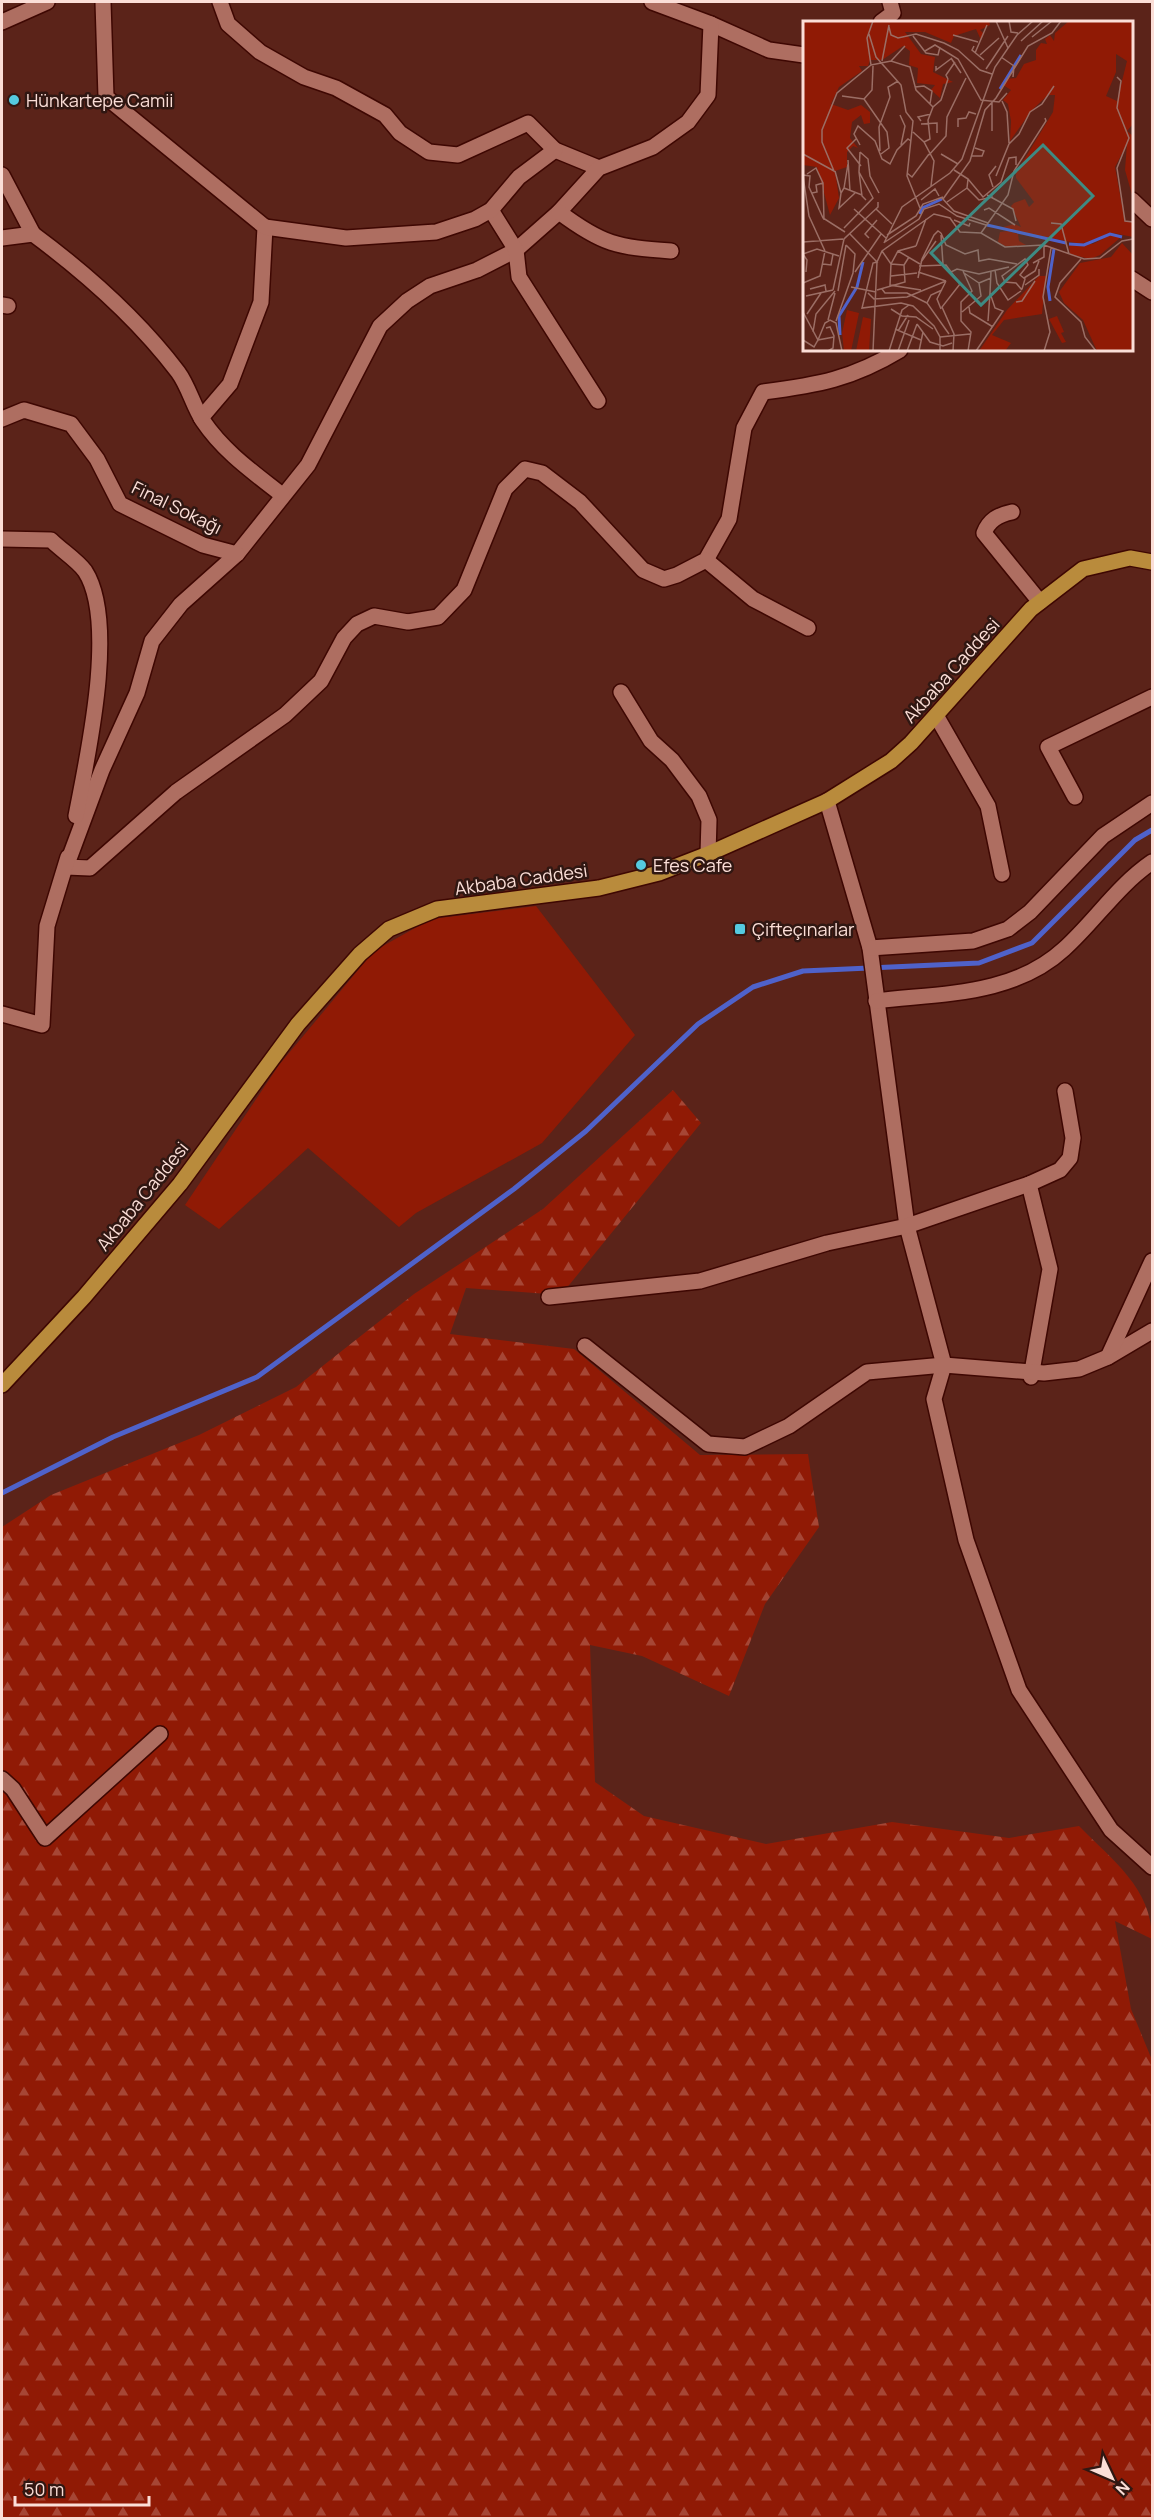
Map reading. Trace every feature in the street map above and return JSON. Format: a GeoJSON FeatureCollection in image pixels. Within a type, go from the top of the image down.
{"type":"FeatureCollection","features":[{"type":"Feature","properties":{"kind":"main road","name":"Akbaba Caddesi"},"geometry":{"type":"LineString","coordinates":[[2,1385],[84,1297],[180,1184],[298,1024],[360,954],[389,929],[437,909],[599,888],[659,873],[708,854],[827,801],[891,761],[937,717],[1031,609],[1083,569],[1130,558],[1152,562]]}},
{"type":"Feature","properties":{"kind":"street"},"geometry":{"type":"LineString","coordinates":[[2,22],[47,2]]}},
{"type":"Feature","properties":{"kind":"street"},"geometry":{"type":"LineString","coordinates":[[102,2],[106,97],[265,227],[346,238],[436,232],[475,219],[491,210],[519,177],[555,150]]}},
{"type":"Feature","properties":{"kind":"street"},"geometry":{"type":"LineString","coordinates":[[220,2],[228,24],[260,52],[303,77],[336,87],[385,114],[400,133],[429,152],[458,155],[528,123],[555,150],[599,168]]}},
{"type":"Feature","properties":{"kind":"street"},"geometry":{"type":"LineString","coordinates":[[652,2],[711,24],[768,50],[803,56]]}},
{"type":"Feature","properties":{"kind":"street"},"geometry":{"type":"LineString","coordinates":[[2,1014],[42,1024],[47,926],[102,770],[137,693],[152,641],[181,604],[237,554],[308,465],[380,326],[407,301],[430,286],[477,270],[516,250],[559,212],[599,168],[653,147],[688,122],[708,95],[711,24]]}},
{"type":"Feature","properties":{"kind":"street"},"geometry":{"type":"LineString","coordinates":[[2,175],[33,234],[81,270],[140,327],[179,374],[201,418],[223,447],[282,495]]}},
{"type":"Feature","properties":{"kind":"street"},"geometry":{"type":"LineString","coordinates":[[1133,202],[1152,219]]}},
{"type":"Feature","properties":{"kind":"street"},"geometry":{"type":"LineString","coordinates":[[491,210],[516,250],[519,277],[598,401]]}},
{"type":"Feature","properties":{"kind":"street"},"geometry":{"type":"LineString","coordinates":[[559,212],[587,233],[621,247],[671,251]]}},
{"type":"Feature","properties":{"kind":"street"},"geometry":{"type":"LineString","coordinates":[[201,418],[230,384],[261,302],[265,227]]}},
{"type":"Feature","properties":{"kind":"street"},"geometry":{"type":"LineString","coordinates":[[2,238],[33,234]]}},
{"type":"Feature","properties":{"kind":"street"},"geometry":{"type":"LineString","coordinates":[[1133,280],[1152,292]]}},
{"type":"Feature","properties":{"kind":"street"},"geometry":{"type":"LineString","coordinates":[[66,867],[90,868],[176,792],[285,715],[321,681],[344,639],[357,624],[374,616],[408,622],[438,617],[464,590],[505,489],[525,469],[542,473],[580,502],[643,570],[664,579],[706,560],[729,519],[744,428],[763,392],[828,382],[869,368],[898,351]]}},
{"type":"Feature","properties":{"kind":"street","name":"Final Sokağı"},"geometry":{"type":"LineString","coordinates":[[2,419],[24,410],[70,424],[97,459],[120,504],[203,545],[237,554]]}},
{"type":"Feature","properties":{"kind":"street"},"geometry":{"type":"LineString","coordinates":[[1012,512],[999,515],[990,522],[984,533],[1040,602]]}},
{"type":"Feature","properties":{"kind":"street"},"geometry":{"type":"LineString","coordinates":[[2,539],[51,540],[84,570],[95,592],[98,638],[97,709],[66,867]]}},
{"type":"Feature","properties":{"kind":"street"},"geometry":{"type":"LineString","coordinates":[[706,560],[753,599],[807,628]]}},
{"type":"Feature","properties":{"kind":"street"},"geometry":{"type":"LineString","coordinates":[[621,692],[651,741],[672,760],[699,796],[709,820],[708,854]]}},
{"type":"Feature","properties":{"kind":"street"},"geometry":{"type":"LineString","coordinates":[[1075,797],[1048,747],[1152,697]]}},
{"type":"Feature","properties":{"kind":"street"},"geometry":{"type":"LineString","coordinates":[[937,717],[988,806],[1002,874]]}},
{"type":"Feature","properties":{"kind":"street"},"geometry":{"type":"LineString","coordinates":[[827,801],[871,954],[907,1226],[944,1365],[934,1399],[966,1540],[1019,1690],[1111,1830],[1152,1867]]}},
{"type":"Feature","properties":{"kind":"street"},"geometry":{"type":"LineString","coordinates":[[871,954],[973,941],[1008,928],[1030,912],[1102,836],[1152,803]]}},
{"type":"Feature","properties":{"kind":"street"},"geometry":{"type":"LineString","coordinates":[[876,999],[993,987],[1034,972],[1065,948],[1124,884],[1152,862]]}},
{"type":"Feature","properties":{"kind":"street"},"geometry":{"type":"LineString","coordinates":[[549,1297],[700,1281],[827,1243],[907,1226],[1029,1184],[1060,1170],[1070,1158],[1073,1138],[1065,1091]]}},
{"type":"Feature","properties":{"kind":"street"},"geometry":{"type":"LineString","coordinates":[[1029,1184],[1050,1269],[1032,1375]]}},
{"type":"Feature","properties":{"kind":"street"},"geometry":{"type":"LineString","coordinates":[[1108,1357],[1152,1261]]}},
{"type":"Feature","properties":{"kind":"street"},"geometry":{"type":"LineString","coordinates":[[585,1346],[708,1444],[745,1447],[789,1426],[867,1372],[944,1365],[1032,1375],[1079,1369],[1108,1357],[1152,1331]]}},
{"type":"Feature","properties":{"kind":"street"},"geometry":{"type":"LineString","coordinates":[[2,1779],[13,1789],[45,1838],[160,1734]]}},
{"type":"Feature","properties":{"kind":"green space"},"geometry":{"type":"Polygon","coordinates":[[[536,906],[635,1035],[542,1143],[416,1213],[399,1227],[308,1148],[219,1229],[185,1205],[279,1065],[374,951],[431,919],[536,906]]]}},
{"type":"Feature","properties":{"kind":"green space"},"geometry":{"type":"Polygon","coordinates":[[[673,1090],[701,1123],[561,1295],[466,1288],[450,1334],[574,1349],[700,1455],[808,1454],[819,1527],[765,1604],[729,1696],[642,1656],[590,1645],[595,1782],[644,1816],[766,1844],[892,1822],[1009,1838],[1079,1826],[1128,1876],[1145,1905],[1152,1939],[1115,1921],[1131,2009],[1152,2060],[1152,2518],[2,2518],[2,1527],[51,1495],[199,1435],[296,1387],[414,1294],[543,1209],[673,1090]]]}},
{"type":"Feature","properties":{"kind":"waterway"},"geometry":{"type":"LineString","coordinates":[[2,1493],[113,1437],[257,1377],[514,1189],[586,1131],[698,1024],[753,987],[803,971],[979,963],[1032,943],[1135,840],[1152,830]]}},
{"type":"Feature","properties":{"kind":"place","name":"Hünkartepe Camii"},"geometry":{"type":"Point","coordinates":[14,100]}},
{"type":"Feature","properties":{"kind":"place","name":"Efes Cafe"},"geometry":{"type":"Point","coordinates":[641,865]}},
{"type":"Feature","properties":{"kind":"place","name":"Çifteçınarlar"},"geometry":{"type":"Point","coordinates":[740,929]}}]}
